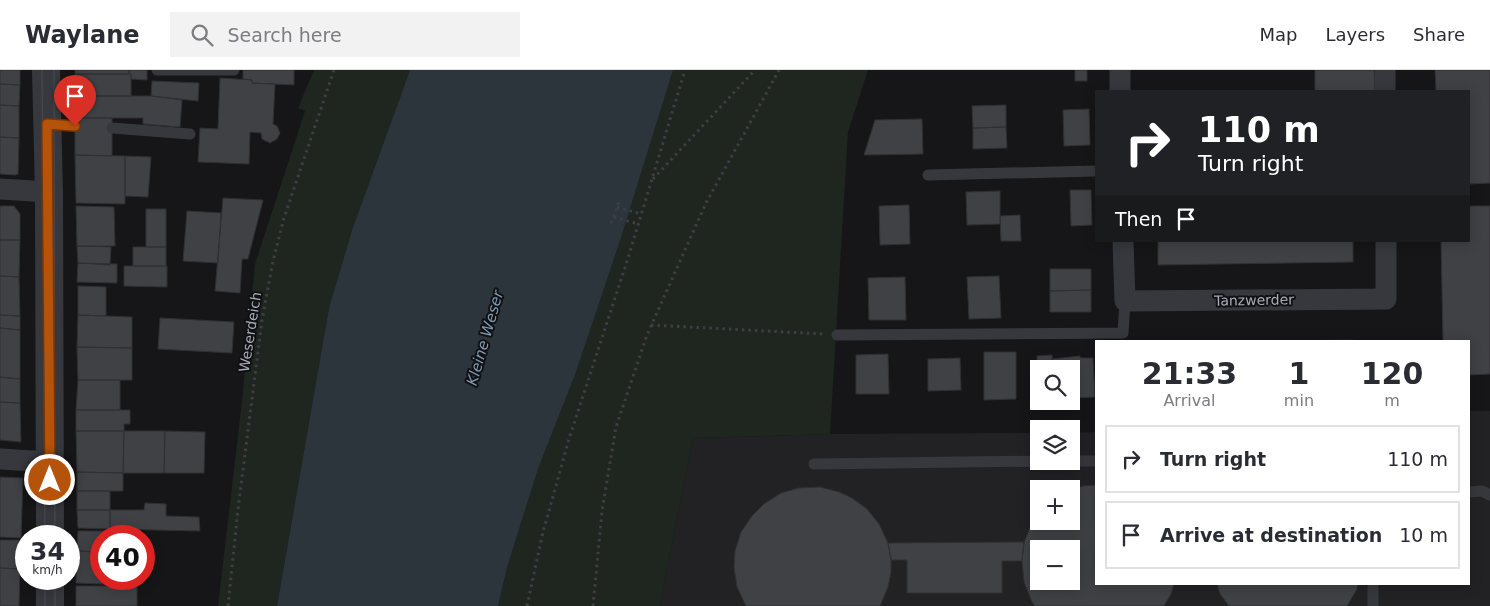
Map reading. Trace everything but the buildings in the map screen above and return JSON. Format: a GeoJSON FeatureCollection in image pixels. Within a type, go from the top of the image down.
{"type":"FeatureCollection","features":[{"type":"Feature","properties":{"kind":"street"},"geometry":{"type":"LineString","coordinates":[[46,70],[49,192],[50,525]]}},
{"type":"Feature","properties":{"kind":"street"},"geometry":{"type":"LineString","coordinates":[[1120,70],[1120,90]]}},
{"type":"Feature","properties":{"kind":"street"},"geometry":{"type":"LineString","coordinates":[[1385,70],[1385,90]]}},
{"type":"Feature","properties":{"kind":"street"},"geometry":{"type":"LineString","coordinates":[[0,189],[49,192]]}},
{"type":"Feature","properties":{"kind":"street"},"geometry":{"type":"LineString","coordinates":[[1123,242],[1124,302]]}},
{"type":"Feature","properties":{"kind":"street","name":"Tanzwerder"},"geometry":{"type":"LineString","coordinates":[[1124,302],[1386,299],[1386,242]]}},
{"type":"Feature","properties":{"kind":"street"},"geometry":{"type":"LineString","coordinates":[[0,459],[50,462]]}},
{"type":"Feature","properties":{"kind":"street"},"geometry":{"type":"LineString","coordinates":[[50,590],[50,606]]}},
{"type":"Feature","properties":{"kind":"lane"},"geometry":{"type":"LineString","coordinates":[[157,70],[234,70]]}},
{"type":"Feature","properties":{"kind":"lane"},"geometry":{"type":"LineString","coordinates":[[47,124],[75,126]]}},
{"type":"Feature","properties":{"kind":"lane"},"geometry":{"type":"LineString","coordinates":[[112,128],[190,134]]}},
{"type":"Feature","properties":{"kind":"lane"},"geometry":{"type":"LineString","coordinates":[[928,175],[1095,171]]}},
{"type":"Feature","properties":{"kind":"lane"},"geometry":{"type":"LineString","coordinates":[[837,335],[1123,333],[1124,302]]}},
{"type":"Feature","properties":{"kind":"lane"},"geometry":{"type":"LineString","coordinates":[[814,464],[1030,461]]}},
{"type":"Feature","properties":{"kind":"lane"},"geometry":{"type":"LineString","coordinates":[[1080,461],[1095,461]]}},
{"type":"Feature","properties":{"kind":"lane"},"geometry":{"type":"LineString","coordinates":[[1470,492],[1482,491],[1490,495]]}},
{"type":"Feature","properties":{"kind":"lane"},"geometry":{"type":"LineString","coordinates":[[1373,585],[1373,606]]}},
{"type":"Feature","properties":{"kind":"path","name":"Weserdeich"},"geometry":{"type":"LineString","coordinates":[[228,606],[238,508],[262,320],[268,287],[284,218],[334,70]]}},
{"type":"Feature","properties":{"kind":"path"},"geometry":{"type":"LineString","coordinates":[[527,606],[544,532],[569,439],[685,70]]}},
{"type":"Feature","properties":{"kind":"path"},"geometry":{"type":"LineString","coordinates":[[651,180],[755,70]]}},
{"type":"Feature","properties":{"kind":"path"},"geometry":{"type":"LineString","coordinates":[[593,606],[602,511],[616,427],[651,325],[706,203],[779,70]]}},
{"type":"Feature","properties":{"kind":"path"},"geometry":{"type":"LineString","coordinates":[[611,223],[619,201]]}},
{"type":"Feature","properties":{"kind":"path"},"geometry":{"type":"LineString","coordinates":[[617,207],[641,214]]}},
{"type":"Feature","properties":{"kind":"path"},"geometry":{"type":"LineString","coordinates":[[614,217],[638,224]]}},
{"type":"Feature","properties":{"kind":"path"},"geometry":{"type":"LineString","coordinates":[[651,325],[837,335]]}},
{"type":"Feature","properties":{"kind":"shaded area"},"geometry":{"type":"Polygon","coordinates":[[[314,70],[410,70],[352,230],[329,308],[277,606],[218,606],[242,401],[255,264],[305,111],[298,108],[314,70]]]}},
{"type":"Feature","properties":{"kind":"shaded area"},"geometry":{"type":"Polygon","coordinates":[[[673,70],[868,70],[848,132],[830,434],[693,438],[660,606],[498,606],[507,568],[538,469],[575,375],[620,241],[673,70]]]}},
{"type":"Feature","properties":{"kind":"shaded area"},"geometry":{"type":"Polygon","coordinates":[[[1470,411],[1490,411],[1490,606],[660,606],[693,438],[830,434],[1030,433],[1030,470],[1080,470],[1080,433],[1095,432],[1095,585],[1470,585],[1470,411]]]}},
{"type":"Feature","properties":{"kind":"water","name":"Kleine Weser"},"geometry":{"type":"Polygon","coordinates":[[[410,70],[673,70],[620,241],[575,375],[538,469],[507,568],[498,606],[277,606],[329,308],[352,230],[410,70]]]}},
{"type":"Feature","properties":{"kind":"tram line"},"geometry":{"type":"LineString","coordinates":[[42,70],[45,525]]}},
{"type":"Feature","properties":{"kind":"tram line"},"geometry":{"type":"LineString","coordinates":[[54,70],[55,525]]}},
{"type":"Feature","properties":{"kind":"tram line"},"geometry":{"type":"LineString","coordinates":[[45,590],[45,606]]}},
{"type":"Feature","properties":{"kind":"tram line"},"geometry":{"type":"LineString","coordinates":[[55,590],[55,606]]}},
{"type":"Feature","properties":{"kind":"route"},"geometry":{"type":"LineString","coordinates":[[50,480],[47,124],[75,126]]}}]}
